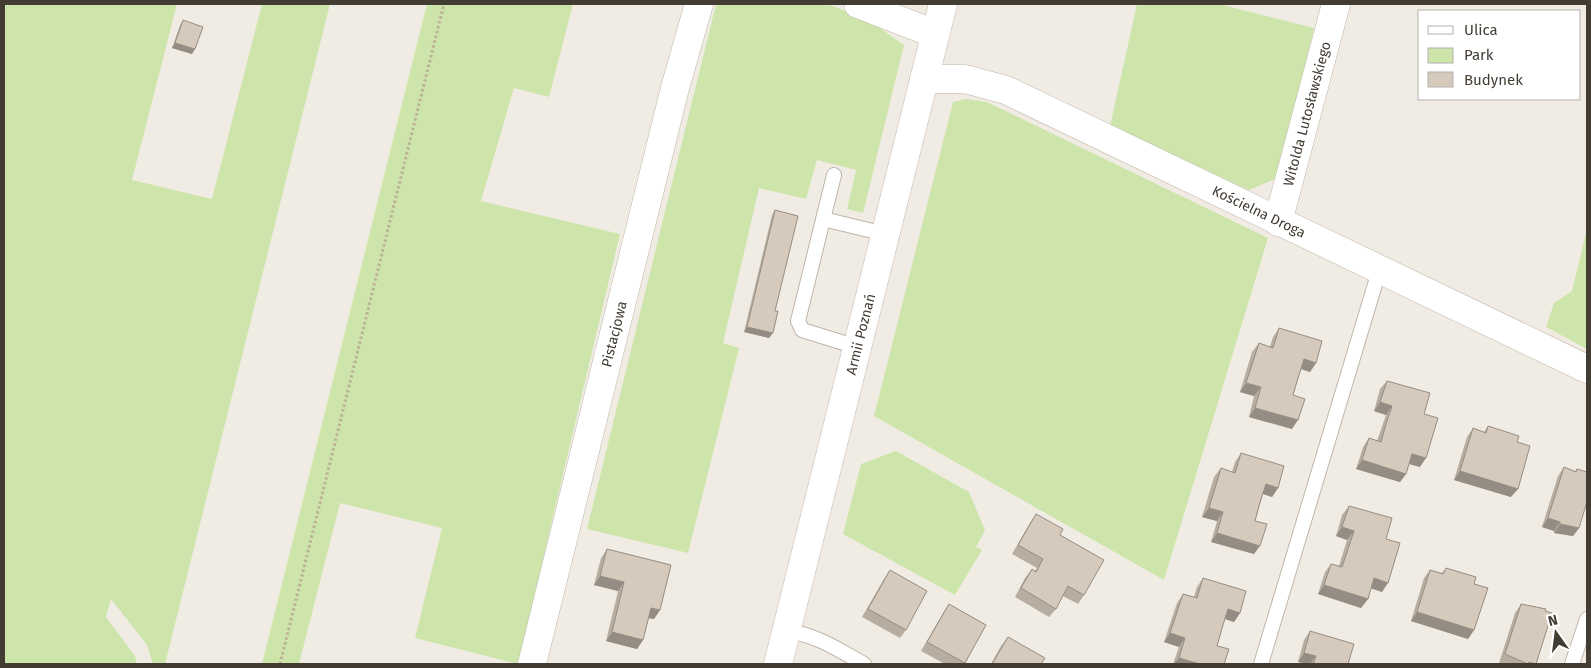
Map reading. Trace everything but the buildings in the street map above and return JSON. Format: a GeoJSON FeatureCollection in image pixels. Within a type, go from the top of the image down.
{"type":"FeatureCollection","features":[{"type":"Feature","properties":{"kind":"street","name":"Pistacjowa"},"geometry":{"type":"LineString","coordinates":[[532,664],[675,88],[699,4]]}},
{"type":"Feature","properties":{"kind":"street"},"geometry":{"type":"LineString","coordinates":[[858,4],[936,34]]}},
{"type":"Feature","properties":{"kind":"street","name":"Armii Poznań"},"geometry":{"type":"LineString","coordinates":[[778,664],[943,4]]}},
{"type":"Feature","properties":{"kind":"street","name":"Witolda Lutosławskiego"},"geometry":{"type":"LineString","coordinates":[[1278,222],[1336,4]]}},
{"type":"Feature","properties":{"kind":"street","name":"Kościelna Droga"},"geometry":{"type":"LineString","coordinates":[[924,79],[965,79],[1006,90],[1379,271],[1587,369]]}},
{"type":"Feature","properties":{"kind":"lane"},"geometry":{"type":"LineString","coordinates":[[834,175],[798,321],[802,330],[810,334],[857,347]]}},
{"type":"Feature","properties":{"kind":"lane"},"geometry":{"type":"LineString","coordinates":[[823,219],[885,234]]}},
{"type":"Feature","properties":{"kind":"lane"},"geometry":{"type":"LineString","coordinates":[[1261,664],[1379,271]]}},
{"type":"Feature","properties":{"kind":"lane"},"geometry":{"type":"LineString","coordinates":[[1572,664],[1587,619]]}},
{"type":"Feature","properties":{"kind":"lane"},"geometry":{"type":"LineString","coordinates":[[786,631],[803,633],[815,638],[864,664]]}},
{"type":"Feature","properties":{"kind":"path"},"geometry":{"type":"LineString","coordinates":[[280,664],[444,4]]}},
{"type":"Feature","properties":{"kind":"green space"},"geometry":{"type":"Polygon","coordinates":[[[4,4],[177,4],[132,180],[212,199],[262,4],[330,4],[165,664],[153,664],[147,645],[111,599],[106,617],[135,656],[137,664],[4,664],[4,4]]]}},
{"type":"Feature","properties":{"kind":"green space"},"geometry":{"type":"Polygon","coordinates":[[[427,4],[573,4],[549,97],[514,88],[481,201],[620,234],[518,664],[415,638],[442,528],[340,503],[299,664],[262,664],[427,4]]]}},
{"type":"Feature","properties":{"kind":"green space"},"geometry":{"type":"Polygon","coordinates":[[[716,4],[827,4],[867,19],[904,45],[863,213],[847,209],[856,170],[817,160],[806,199],[759,188],[723,343],[739,348],[688,553],[587,529],[716,4]]]}},
{"type":"Feature","properties":{"kind":"green space"},"geometry":{"type":"Polygon","coordinates":[[[1137,4],[1219,4],[1314,28],[1277,178],[1249,190],[1110,126],[1137,4]]]}},
{"type":"Feature","properties":{"kind":"green space"},"geometry":{"type":"Polygon","coordinates":[[[966,99],[987,102],[1268,238],[1164,580],[874,416],[953,102],[966,99]]]}},
{"type":"Feature","properties":{"kind":"green space"},"geometry":{"type":"Polygon","coordinates":[[[1587,229],[1587,349],[1546,327],[1554,303],[1572,291],[1587,229]]]}},
{"type":"Feature","properties":{"kind":"green space"},"geometry":{"type":"Polygon","coordinates":[[[896,451],[969,492],[985,530],[976,547],[982,550],[955,595],[843,534],[861,464],[896,451]]]}}]}
